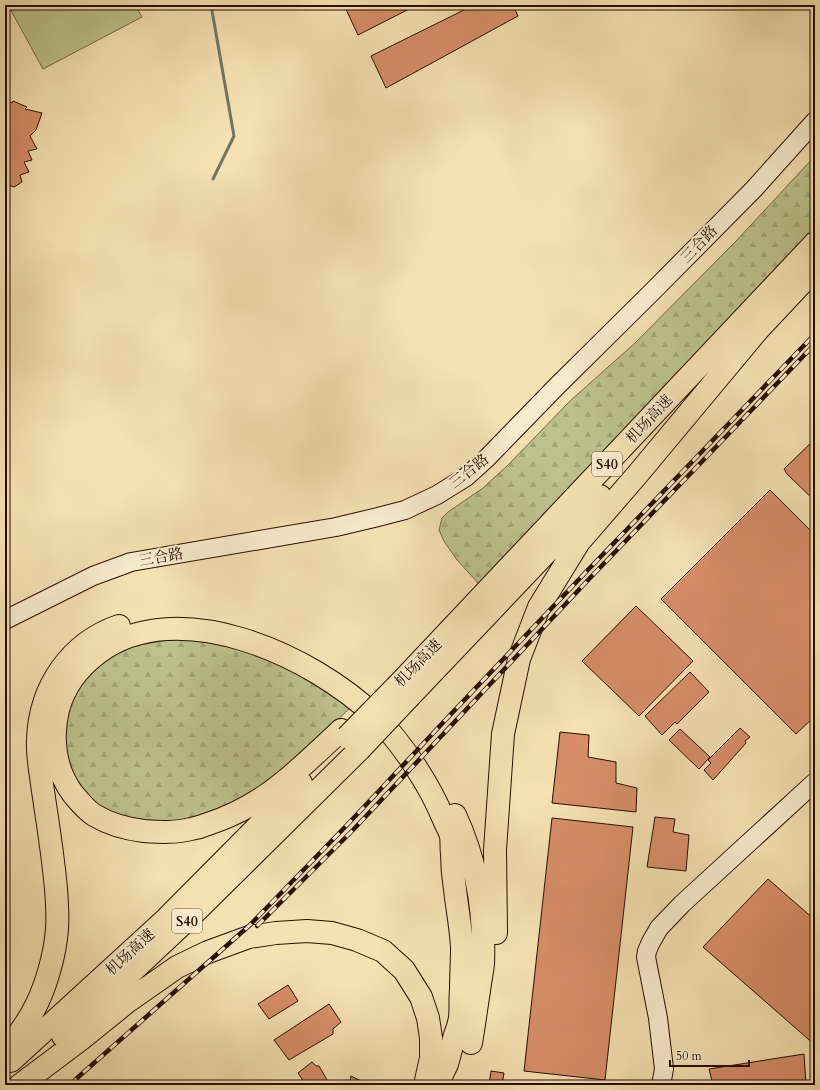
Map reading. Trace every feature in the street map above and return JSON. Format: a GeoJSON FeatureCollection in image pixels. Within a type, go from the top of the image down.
{"type":"FeatureCollection","features":[{"type":"Feature","properties":{"kind":"highway","name":"机场高速"},"geometry":{"type":"LineString","coordinates":[[404,690],[815,244]]}},
{"type":"Feature","properties":{"kind":"highway","name":"机场高速"},"geometry":{"type":"LineString","coordinates":[[5,1067],[166,919],[349,739],[404,690],[815,269]]}},
{"type":"Feature","properties":{"kind":"highway"},"geometry":{"type":"LineString","coordinates":[[452,1085],[471,1043],[484,1001],[496,951],[496,850],[503,734],[519,659],[539,606],[579,542],[762,325]]}},
{"type":"Feature","properties":{"kind":"highway"},"geometry":{"type":"LineString","coordinates":[[5,1052],[20,1033],[32,1014],[42,992],[55,947],[57,907],[54,871],[40,772],[38,741],[39,723],[53,681],[76,651],[90,639],[109,629],[134,620],[154,617],[180,616],[208,619],[239,626],[276,638],[312,654],[364,689],[386,709],[427,759],[462,830],[473,862],[479,890],[483,928],[483,966],[471,1043]]}},
{"type":"Feature","properties":{"kind":"highway"},"geometry":{"type":"LineString","coordinates":[[349,739],[284,782],[254,804],[227,818],[191,830],[159,832],[135,830],[111,823],[92,814],[70,790],[62,776],[56,758],[54,738],[55,722],[60,702],[66,687],[79,670],[106,647],[121,639],[143,632],[165,629],[187,629],[219,634],[255,643],[292,658],[329,680],[376,717],[392,735],[417,769],[438,805],[451,836],[453,871],[462,946],[460,1018],[447,1064],[437,1085]]}},
{"type":"Feature","properties":{"kind":"highway","name":"机场高速"},"geometry":{"type":"LineString","coordinates":[[8,1085],[68,1032],[187,920],[349,739]]}},
{"type":"Feature","properties":{"kind":"highway"},"geometry":{"type":"LineString","coordinates":[[20,1085],[127,1002],[177,967],[208,952],[249,937],[276,933],[307,931],[332,933],[357,940],[382,952],[404,970],[421,997],[428,1018],[431,1038],[431,1058],[425,1085]]}},
{"type":"Feature","properties":{"kind":"main road","name":"三合路"},"geometry":{"type":"LineString","coordinates":[[5,620],[93,576],[131,562],[359,522],[405,510],[437,495],[466,477],[487,458],[557,386],[654,291],[815,122]]}},
{"type":"Feature","properties":{"kind":"main road","name":"三合路"},"geometry":{"type":"LineString","coordinates":[[5,632],[98,585],[134,573],[373,530],[410,520],[442,505],[472,486],[494,468],[566,393],[662,299],[815,137]]}},
{"type":"Feature","properties":{"kind":"main road"},"geometry":{"type":"LineString","coordinates":[[661,1085],[664,1069],[658,1018],[646,957],[650,942],[659,928],[682,904],[815,782]]}},
{"type":"Feature","properties":{"kind":"green space"},"geometry":{"type":"Polygon","coordinates":[[[8,5],[135,5],[142,17],[43,69],[8,5]]]}},
{"type":"Feature","properties":{"kind":"green space"},"geometry":{"type":"Polygon","coordinates":[[[815,156],[815,235],[479,584],[457,560],[444,541],[439,530],[442,518],[448,512],[483,488],[508,465],[570,401],[635,343],[737,240],[815,156]]]}},
{"type":"Feature","properties":{"kind":"green space"},"geometry":{"type":"Polygon","coordinates":[[[193,635],[272,655],[353,705],[254,796],[186,823],[123,820],[96,807],[65,765],[66,700],[109,651],[193,635]]]}},
{"type":"Feature","properties":{"kind":"building"},"geometry":{"type":"Polygon","coordinates":[[[344,5],[417,5],[358,35],[344,5]]]}},
{"type":"Feature","properties":{"kind":"building"},"geometry":{"type":"Polygon","coordinates":[[[474,5],[513,5],[518,16],[386,88],[371,56],[474,5]]]}},
{"type":"Feature","properties":{"kind":"building"},"geometry":{"type":"Polygon","coordinates":[[[5,100],[12,103],[13,101],[27,107],[25,109],[42,113],[36,130],[30,136],[37,149],[28,151],[32,160],[24,162],[29,172],[20,175],[22,182],[14,187],[5,184],[5,100]]]}},
{"type":"Feature","properties":{"kind":"building"},"geometry":{"type":"Polygon","coordinates":[[[815,439],[815,501],[787,474],[784,469],[815,439]]]}},
{"type":"Feature","properties":{"kind":"building"},"geometry":{"type":"Polygon","coordinates":[[[770,490],[815,535],[815,716],[796,734],[661,599],[770,490]]]}},
{"type":"Feature","properties":{"kind":"building"},"geometry":{"type":"Polygon","coordinates":[[[636,606],[693,661],[639,716],[582,661],[636,606]]]}},
{"type":"Feature","properties":{"kind":"building"},"geometry":{"type":"Polygon","coordinates":[[[690,672],[709,692],[677,724],[675,722],[662,735],[645,716],[690,672]]]}},
{"type":"Feature","properties":{"kind":"building"},"geometry":{"type":"Polygon","coordinates":[[[740,728],[750,737],[713,780],[704,770],[711,763],[708,760],[740,728]]]}},
{"type":"Feature","properties":{"kind":"building"},"geometry":{"type":"Polygon","coordinates":[[[680,729],[710,757],[699,769],[669,740],[680,729]]]}},
{"type":"Feature","properties":{"kind":"building"},"geometry":{"type":"Polygon","coordinates":[[[560,732],[589,735],[588,757],[616,762],[616,783],[637,788],[636,812],[552,803],[560,732]]]}},
{"type":"Feature","properties":{"kind":"building"},"geometry":{"type":"Polygon","coordinates":[[[655,817],[675,819],[673,832],[689,835],[686,871],[647,867],[655,817]]]}},
{"type":"Feature","properties":{"kind":"building"},"geometry":{"type":"Polygon","coordinates":[[[552,818],[633,827],[605,1080],[524,1071],[552,818]]]}},
{"type":"Feature","properties":{"kind":"building"},"geometry":{"type":"Polygon","coordinates":[[[768,879],[815,920],[815,1045],[703,947],[768,879]]]}},
{"type":"Feature","properties":{"kind":"building"},"geometry":{"type":"Polygon","coordinates":[[[288,985],[298,1001],[269,1019],[258,1004],[288,985]]]}},
{"type":"Feature","properties":{"kind":"building"},"geometry":{"type":"Polygon","coordinates":[[[329,1004],[341,1022],[333,1029],[333,1034],[289,1060],[274,1040],[329,1004]]]}},
{"type":"Feature","properties":{"kind":"building"},"geometry":{"type":"Polygon","coordinates":[[[804,1054],[806,1085],[713,1085],[709,1069],[804,1054]]]}},
{"type":"Feature","properties":{"kind":"building"},"geometry":{"type":"Polygon","coordinates":[[[312,1062],[316,1066],[319,1066],[330,1085],[306,1085],[298,1073],[312,1062]]]}},
{"type":"Feature","properties":{"kind":"building"},"geometry":{"type":"Polygon","coordinates":[[[491,1071],[504,1073],[502,1085],[489,1085],[491,1071]]]}},
{"type":"Feature","properties":{"kind":"building"},"geometry":{"type":"Polygon","coordinates":[[[351,1076],[361,1081],[360,1085],[345,1085],[347,1080],[350,1081],[351,1076]]]}},
{"type":"Feature","properties":{"kind":"waterway"},"geometry":{"type":"LineString","coordinates":[[211,5],[234,136],[213,179]]}},
{"type":"Feature","properties":{"kind":"railway"},"geometry":{"type":"LineString","coordinates":[[70,1085],[250,925],[815,334]]}},
{"type":"Feature","properties":{"kind":"railway"},"geometry":{"type":"LineString","coordinates":[[257,926],[353,830],[590,578],[815,344]]}}]}
